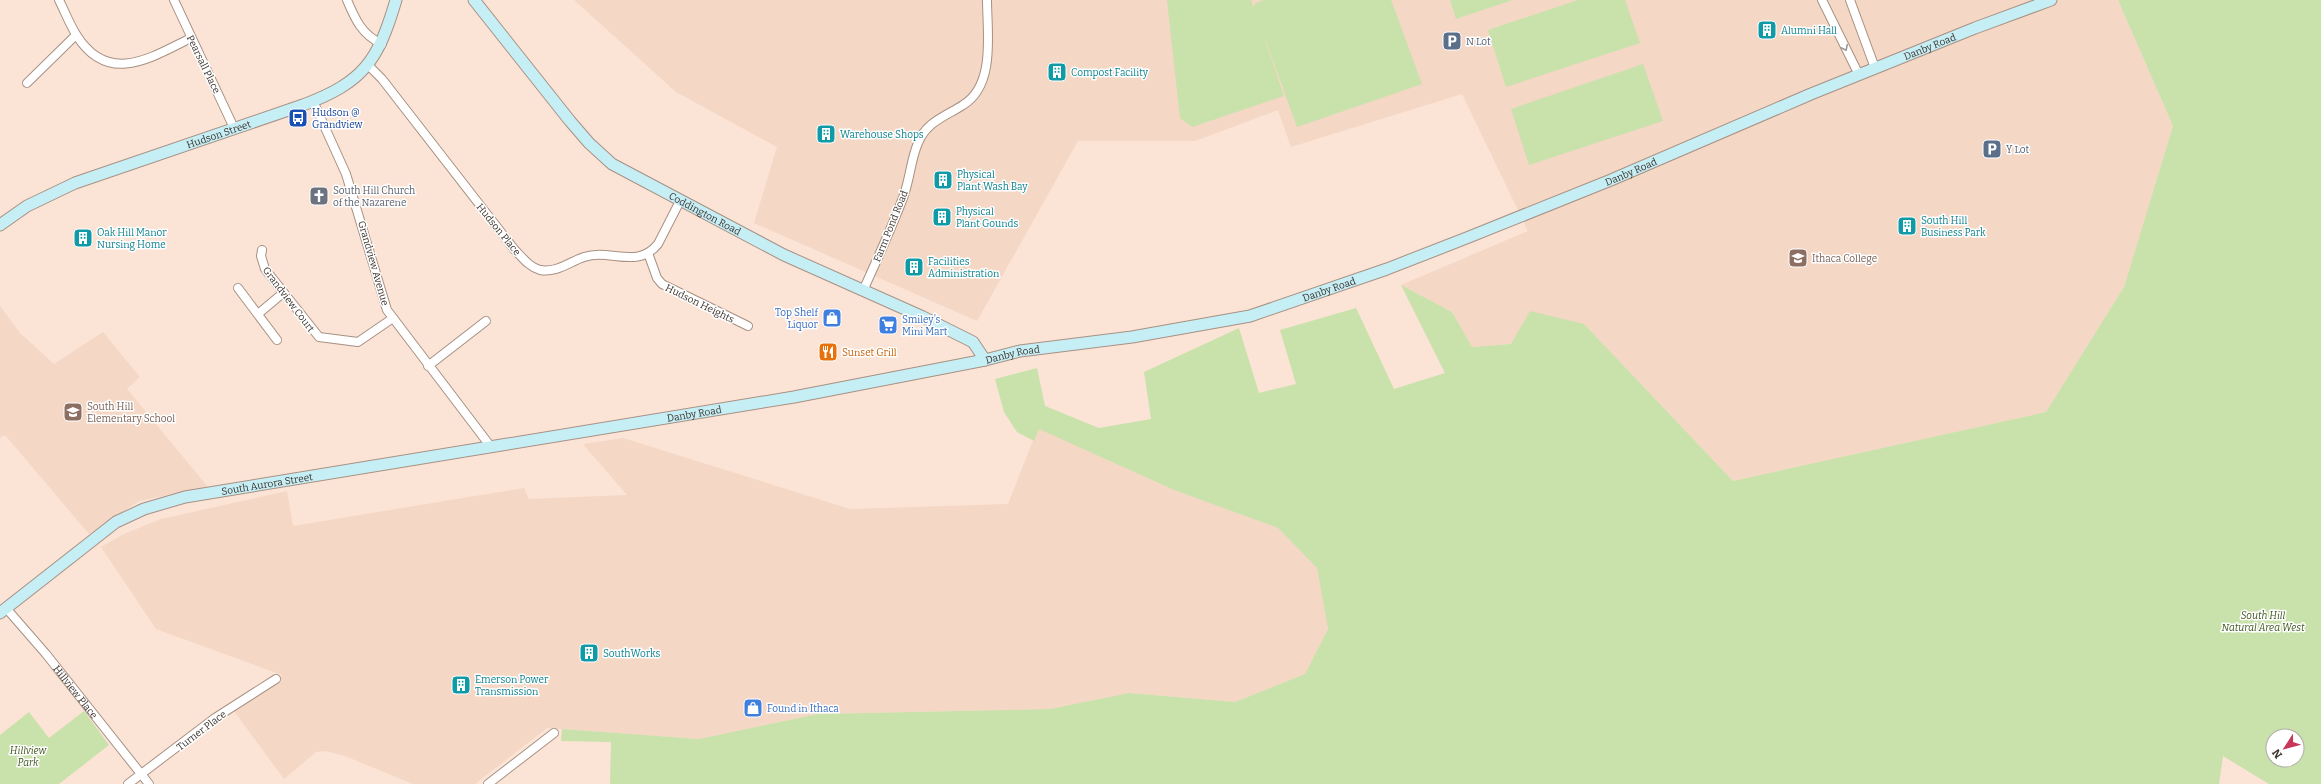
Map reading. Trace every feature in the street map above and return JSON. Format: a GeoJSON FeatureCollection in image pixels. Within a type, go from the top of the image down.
{"type":"FeatureCollection","features":[{"type":"Feature","properties":{"kind":"main road","name":"Hudson Street"},"geometry":{"type":"LineString","coordinates":[[0,225],[27,206],[75,183],[313,102],[347,84],[368,65],[382,44],[396,0]]}},
{"type":"Feature","properties":{"kind":"main road","name":"Coddington Road"},"geometry":{"type":"LineString","coordinates":[[474,0],[570,121],[597,151],[622,171],[784,255],[923,317],[972,342],[985,360]]}},
{"type":"Feature","properties":{"kind":"main road","name":"Danby Road"},"geometry":{"type":"LineString","coordinates":[[566,434],[794,397],[985,360],[1020,351],[1132,337],[1250,316],[1387,269],[1469,237],[1611,180],[1875,68],[1975,28],[2051,0]]}},
{"type":"Feature","properties":{"kind":"main road","name":"South Aurora Street"},"geometry":{"type":"LineString","coordinates":[[2,607],[116,522],[157,504],[185,497],[566,434]]}},
{"type":"Feature","properties":{"kind":"street"},"geometry":{"type":"LineString","coordinates":[[59,0],[76,35],[97,56],[113,64],[124,65],[141,61],[191,38]]}},
{"type":"Feature","properties":{"kind":"street","name":"Pearsall Place"},"geometry":{"type":"LineString","coordinates":[[174,0],[234,128]]}},
{"type":"Feature","properties":{"kind":"street"},"geometry":{"type":"LineString","coordinates":[[347,0],[362,31],[373,40],[382,44]]}},
{"type":"Feature","properties":{"kind":"street","name":"Farm Pond Road"},"geometry":{"type":"LineString","coordinates":[[863,291],[904,195],[916,147],[923,132],[938,119],[969,101],[980,86],[986,61],[987,0]]}},
{"type":"Feature","properties":{"kind":"street"},"geometry":{"type":"LineString","coordinates":[[1822,0],[1859,75]]}},
{"type":"Feature","properties":{"kind":"street"},"geometry":{"type":"LineString","coordinates":[[1850,0],[1875,68]]}},
{"type":"Feature","properties":{"kind":"street"},"geometry":{"type":"LineString","coordinates":[[27,83],[76,35]]}},
{"type":"Feature","properties":{"kind":"street","name":"Hudson Place"},"geometry":{"type":"LineString","coordinates":[[368,65],[382,79],[514,250],[529,265],[547,270],[560,268],[582,257],[596,254],[631,258],[648,253]]}},
{"type":"Feature","properties":{"kind":"street","name":"Grandview Avenue"},"geometry":{"type":"LineString","coordinates":[[313,102],[346,174],[360,213],[385,303],[393,318],[428,366],[492,447]]}},
{"type":"Feature","properties":{"kind":"street"},"geometry":{"type":"LineString","coordinates":[[648,253],[658,244],[680,201]]}},
{"type":"Feature","properties":{"kind":"street","name":"Grandview Court"},"geometry":{"type":"LineString","coordinates":[[262,250],[262,263],[283,293],[319,337],[358,342],[393,318]]}},
{"type":"Feature","properties":{"kind":"street","name":"Hudson Heights"},"geometry":{"type":"LineString","coordinates":[[648,253],[658,281],[662,284],[748,326]]}},
{"type":"Feature","properties":{"kind":"street"},"geometry":{"type":"LineString","coordinates":[[238,288],[277,340]]}},
{"type":"Feature","properties":{"kind":"street"},"geometry":{"type":"LineString","coordinates":[[258,314],[283,293]]}},
{"type":"Feature","properties":{"kind":"street"},"geometry":{"type":"LineString","coordinates":[[428,366],[486,321]]}},
{"type":"Feature","properties":{"kind":"street","name":"Hillview Place"},"geometry":{"type":"LineString","coordinates":[[2,607],[149,784]]}},
{"type":"Feature","properties":{"kind":"street","name":"Turner Place"},"geometry":{"type":"LineString","coordinates":[[128,784],[215,718],[276,679]]}},
{"type":"Feature","properties":{"kind":"street"},"geometry":{"type":"LineString","coordinates":[[488,784],[554,733]]}},
{"type":"Feature","properties":{"kind":"shaded area","name":"Ithaca College"},"geometry":{"type":"Polygon","coordinates":[[[574,0],[2118,0],[2173,126],[2124,287],[2046,412],[1733,481],[1584,324],[1511,344],[1472,347],[1452,312],[1401,285],[1528,231],[1462,94],[1291,147],[1278,110],[1195,141],[1078,141],[977,321],[754,223],[777,147],[676,92],[574,0]]]}},
{"type":"Feature","properties":{"kind":"shaded area","name":"South Hill Elementary School"},"geometry":{"type":"Polygon","coordinates":[[[0,306],[20,333],[54,364],[103,332],[140,377],[127,389],[208,487],[139,501],[89,534],[5,435],[0,438],[0,306]]]}},
{"type":"Feature","properties":{"kind":"shaded area","name":"SouthWorks"},"geometry":{"type":"Polygon","coordinates":[[[1038,428],[1174,490],[1278,528],[1317,568],[1328,629],[1305,674],[1235,702],[1129,693],[1050,709],[818,714],[699,739],[547,728],[475,784],[413,784],[345,756],[325,751],[316,752],[284,779],[234,711],[282,675],[156,629],[101,547],[124,534],[161,519],[287,491],[293,526],[524,488],[529,499],[627,495],[583,444],[623,438],[850,509],[1008,504],[1038,428]]]}},
{"type":"Feature","properties":{"kind":"green space"},"geometry":{"type":"Polygon","coordinates":[[[1167,0],[1251,0],[1253,7],[1256,3],[1264,0],[1391,0],[1422,84],[1297,127],[1258,19],[1284,96],[1192,127],[1180,118],[1167,0]]]}},
{"type":"Feature","properties":{"kind":"green space"},"geometry":{"type":"Polygon","coordinates":[[[1450,0],[1513,0],[1456,19],[1450,0]]]}},
{"type":"Feature","properties":{"kind":"green space"},"geometry":{"type":"Polygon","coordinates":[[[1578,0],[1625,0],[1640,43],[1506,87],[1488,30],[1578,0]]]}},
{"type":"Feature","properties":{"kind":"green space","name":"South Hill Natural Area West"},"geometry":{"type":"Polygon","coordinates":[[[2118,0],[2321,0],[2321,784],[2269,784],[2223,756],[2219,784],[610,784],[611,742],[561,741],[562,729],[699,739],[818,714],[1050,709],[1129,693],[1235,702],[1305,674],[1328,629],[1317,568],[1278,528],[1174,490],[1039,429],[1034,441],[1017,432],[1004,412],[995,379],[1037,368],[1045,406],[1099,428],[1151,419],[1144,372],[1239,328],[1259,393],[1296,384],[1280,330],[1356,308],[1394,389],[1445,373],[1401,285],[1452,312],[1472,347],[1511,344],[1530,311],[1584,324],[1733,481],[2046,412],[2124,287],[2173,126],[2118,0]]]}},
{"type":"Feature","properties":{"kind":"green space"},"geometry":{"type":"Polygon","coordinates":[[[1643,64],[1663,121],[1529,165],[1511,109],[1643,64]]]}},
{"type":"Feature","properties":{"kind":"green space","name":"Hillview Park"},"geometry":{"type":"Polygon","coordinates":[[[84,711],[109,745],[59,784],[0,784],[0,735],[29,712],[49,738],[84,711]]]}},
{"type":"Feature","properties":{"kind":"place","name":"Alumni Hall"},"geometry":{"type":"Point","coordinates":[1767,30]}},
{"type":"Feature","properties":{"kind":"place","name":"N Lot"},"geometry":{"type":"Point","coordinates":[1452,41]}},
{"type":"Feature","properties":{"kind":"place","name":"Compost Facility"},"geometry":{"type":"Point","coordinates":[1057,72]}},
{"type":"Feature","properties":{"kind":"place","name":"Hudson @ Grandview"},"geometry":{"type":"Point","coordinates":[298,118]}},
{"type":"Feature","properties":{"kind":"place","name":"Warehouse Shops"},"geometry":{"type":"Point","coordinates":[826,134]}},
{"type":"Feature","properties":{"kind":"place","name":"Y Lot"},"geometry":{"type":"Point","coordinates":[1992,149]}},
{"type":"Feature","properties":{"kind":"place","name":"Physical Plant Wash Bay"},"geometry":{"type":"Point","coordinates":[943,180]}},
{"type":"Feature","properties":{"kind":"place","name":"South Hill Church of the Nazarene"},"geometry":{"type":"Point","coordinates":[319,196]}},
{"type":"Feature","properties":{"kind":"place","name":"Physical Plant Gounds"},"geometry":{"type":"Point","coordinates":[942,217]}},
{"type":"Feature","properties":{"kind":"place","name":"South Hill Business Park"},"geometry":{"type":"Point","coordinates":[1907,226]}},
{"type":"Feature","properties":{"kind":"place","name":"Oak Hill Manor Nursing Home"},"geometry":{"type":"Point","coordinates":[83,238]}},
{"type":"Feature","properties":{"kind":"place","name":"Ithaca College"},"geometry":{"type":"Point","coordinates":[1798,258]}},
{"type":"Feature","properties":{"kind":"place","name":"Facilities Administration"},"geometry":{"type":"Point","coordinates":[914,267]}},
{"type":"Feature","properties":{"kind":"place","name":"Top Shelf Liquor"},"geometry":{"type":"Point","coordinates":[832,318]}},
{"type":"Feature","properties":{"kind":"place","name":"Smiley's Mini Mart"},"geometry":{"type":"Point","coordinates":[888,325]}},
{"type":"Feature","properties":{"kind":"place","name":"Sunset Grill"},"geometry":{"type":"Point","coordinates":[828,352]}},
{"type":"Feature","properties":{"kind":"place","name":"South Hill Elementary School"},"geometry":{"type":"Point","coordinates":[73,412]}},
{"type":"Feature","properties":{"kind":"place","name":"SouthWorks"},"geometry":{"type":"Point","coordinates":[589,653]}},
{"type":"Feature","properties":{"kind":"place","name":"Emerson Power Transmission"},"geometry":{"type":"Point","coordinates":[461,685]}},
{"type":"Feature","properties":{"kind":"place","name":"Found in Ithaca"},"geometry":{"type":"Point","coordinates":[753,708]}}]}
